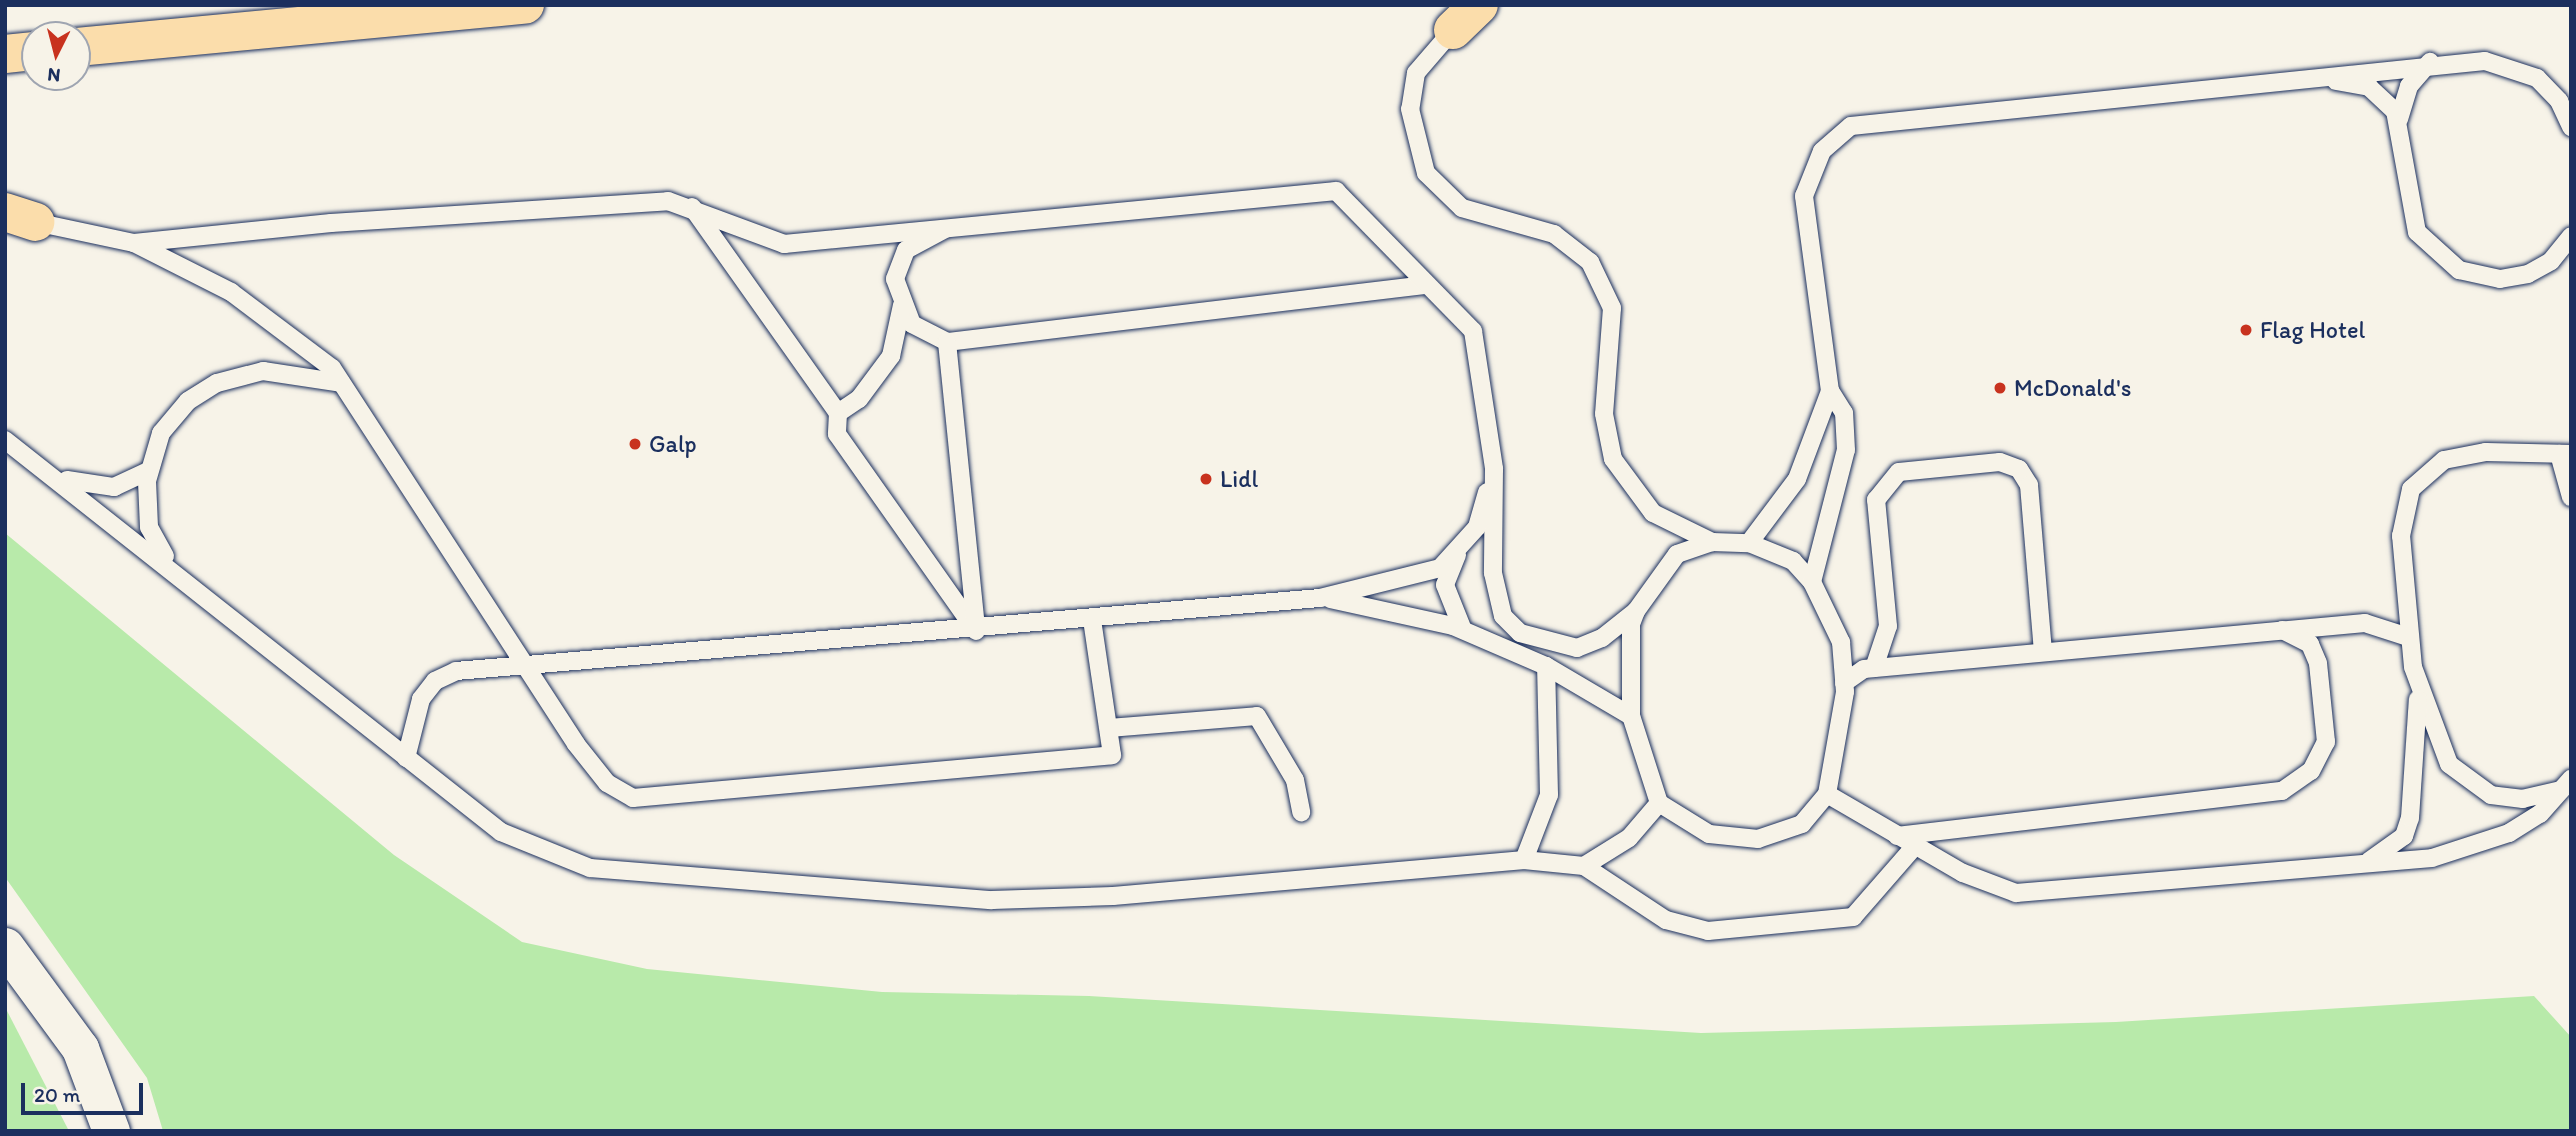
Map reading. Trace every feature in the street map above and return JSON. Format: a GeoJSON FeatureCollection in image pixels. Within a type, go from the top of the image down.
{"type":"FeatureCollection","features":[{"type":"Feature","properties":{"kind":"highway"},"geometry":{"type":"LineString","coordinates":[[91,46],[525,5]]}},
{"type":"Feature","properties":{"kind":"street"},"geometry":{"type":"LineString","coordinates":[[5,946],[80,1048],[111,1131]]}},
{"type":"Feature","properties":{"kind":"lane"},"geometry":{"type":"LineString","coordinates":[[1466,17],[1416,73],[1410,109],[1426,173],[1462,208],[1554,234],[1590,262],[1612,308],[1604,414],[1613,459],[1653,513],[1712,542]]}},
{"type":"Feature","properties":{"kind":"lane"},"geometry":{"type":"LineString","coordinates":[[2430,62],[2409,86],[2399,119],[2413,222],[2429,247],[2452,266],[2473,276],[2516,278],[2551,261],[2571,236]]}},
{"type":"Feature","properties":{"kind":"lane"},"geometry":{"type":"LineString","coordinates":[[1812,582],[1846,450],[1844,413],[1830,391],[1804,196],[1816,162],[1840,133],[1881,118],[2308,81],[2430,62],[2514,66],[2549,88],[2571,127]]}},
{"type":"Feature","properties":{"kind":"lane"},"geometry":{"type":"LineString","coordinates":[[2308,81],[2369,88],[2399,119]]}},
{"type":"Feature","properties":{"kind":"lane"},"geometry":{"type":"LineString","coordinates":[[134,243],[331,223],[668,201],[691,206],[784,244],[953,224],[1336,191],[1424,285],[1473,331],[1494,469],[1493,573],[1503,616],[1520,633],[1577,648],[1602,638],[1636,611]]}},
{"type":"Feature","properties":{"kind":"lane"},"geometry":{"type":"LineString","coordinates":[[691,206],[838,413],[837,434],[976,631]]}},
{"type":"Feature","properties":{"kind":"lane"},"geometry":{"type":"LineString","coordinates":[[20,217],[134,243],[231,292],[332,368],[595,770],[633,798],[1112,755],[1092,620]]}},
{"type":"Feature","properties":{"kind":"lane"},"geometry":{"type":"LineString","coordinates":[[953,224],[906,250],[895,279],[902,304],[912,324],[947,342],[1424,285]]}},
{"type":"Feature","properties":{"kind":"lane"},"geometry":{"type":"LineString","coordinates":[[838,413],[859,399],[891,356],[902,304]]}},
{"type":"Feature","properties":{"kind":"lane"},"geometry":{"type":"LineString","coordinates":[[947,342],[976,631]]}},
{"type":"Feature","properties":{"kind":"lane"},"geometry":{"type":"LineString","coordinates":[[176,570],[149,527],[148,471],[173,416],[217,383],[279,371],[341,383]]}},
{"type":"Feature","properties":{"kind":"lane"},"geometry":{"type":"LineString","coordinates":[[1749,543],[1797,479],[1830,391]]}},
{"type":"Feature","properties":{"kind":"lane"},"geometry":{"type":"LineString","coordinates":[[5,440],[176,570],[406,758],[518,842],[567,863],[632,874],[1035,900],[1524,860],[1584,866],[1666,920],[1708,931],[1853,917],[1914,847]]}},
{"type":"Feature","properties":{"kind":"lane"},"geometry":{"type":"LineString","coordinates":[[2567,784],[2523,799],[2475,788],[2441,751],[2418,687],[2407,638],[2402,519],[2420,477],[2461,455],[2565,454],[2571,497]]}},
{"type":"Feature","properties":{"kind":"lane"},"geometry":{"type":"LineString","coordinates":[[1874,668],[1888,626],[1876,500],[1899,472],[2000,463],[2019,468],[2028,485],[2043,651]]}},
{"type":"Feature","properties":{"kind":"lane"},"geometry":{"type":"LineString","coordinates":[[36,464],[80,487],[114,487],[148,471]]}},
{"type":"Feature","properties":{"kind":"lane"},"geometry":{"type":"LineString","coordinates":[[406,758],[410,724],[435,681],[456,671],[976,631],[1320,598],[1440,568],[1477,527],[1494,469]]}},
{"type":"Feature","properties":{"kind":"lane"},"geometry":{"type":"LineString","coordinates":[[1712,542],[1749,543],[1793,561],[1812,582],[1841,642],[1844,683],[1828,794],[1802,824],[1758,839],[1709,834],[1659,803],[1631,716],[1631,624],[1636,611],[1677,554],[1712,542]]}},
{"type":"Feature","properties":{"kind":"lane"},"geometry":{"type":"LineString","coordinates":[[1460,547],[1445,585],[1463,630]]}},
{"type":"Feature","properties":{"kind":"lane"},"geometry":{"type":"LineString","coordinates":[[1320,598],[1463,630],[1546,666],[1631,716]]}},
{"type":"Feature","properties":{"kind":"lane"},"geometry":{"type":"LineString","coordinates":[[1844,683],[1874,668],[2365,623],[2407,638]]}},
{"type":"Feature","properties":{"kind":"lane"},"geometry":{"type":"LineString","coordinates":[[1897,836],[2283,791],[2311,771],[2326,742],[2318,663],[2310,644],[2282,630]]}},
{"type":"Feature","properties":{"kind":"lane"},"geometry":{"type":"LineString","coordinates":[[1524,860],[1549,794],[1546,666]]}},
{"type":"Feature","properties":{"kind":"lane"},"geometry":{"type":"LineString","coordinates":[[2359,865],[2385,855],[2410,818],[2418,687]]}},
{"type":"Feature","properties":{"kind":"lane"},"geometry":{"type":"LineString","coordinates":[[1109,729],[1256,716],[1295,779],[1301,812]]}},
{"type":"Feature","properties":{"kind":"lane"},"geometry":{"type":"LineString","coordinates":[[1828,794],[1914,847],[2001,891],[2432,858],[2488,841],[2528,822],[2567,784]]}},
{"type":"Feature","properties":{"kind":"lane"},"geometry":{"type":"LineString","coordinates":[[1584,866],[1629,838],[1659,803]]}},
{"type":"Feature","properties":{"kind":"green space"},"geometry":{"type":"Polygon","coordinates":[[[5,533],[394,855],[522,942],[647,969],[882,992],[1089,996],[1701,1033],[2116,1022],[2534,996],[2571,1037],[2571,1131],[163,1131],[147,1078],[5,877],[5,533]]]}},
{"type":"Feature","properties":{"kind":"green space"},"geometry":{"type":"Polygon","coordinates":[[[5,1007],[69,1131],[5,1131],[5,1007]]]}},
{"type":"Feature","properties":{"kind":"place","name":"Flag Hotel"},"geometry":{"type":"Point","coordinates":[2246,330]}},
{"type":"Feature","properties":{"kind":"place","name":"McDonald's"},"geometry":{"type":"Point","coordinates":[2000,388]}},
{"type":"Feature","properties":{"kind":"place","name":"Galp"},"geometry":{"type":"Point","coordinates":[635,444]}},
{"type":"Feature","properties":{"kind":"place","name":"Lidl"},"geometry":{"type":"Point","coordinates":[1206,479]}}]}
